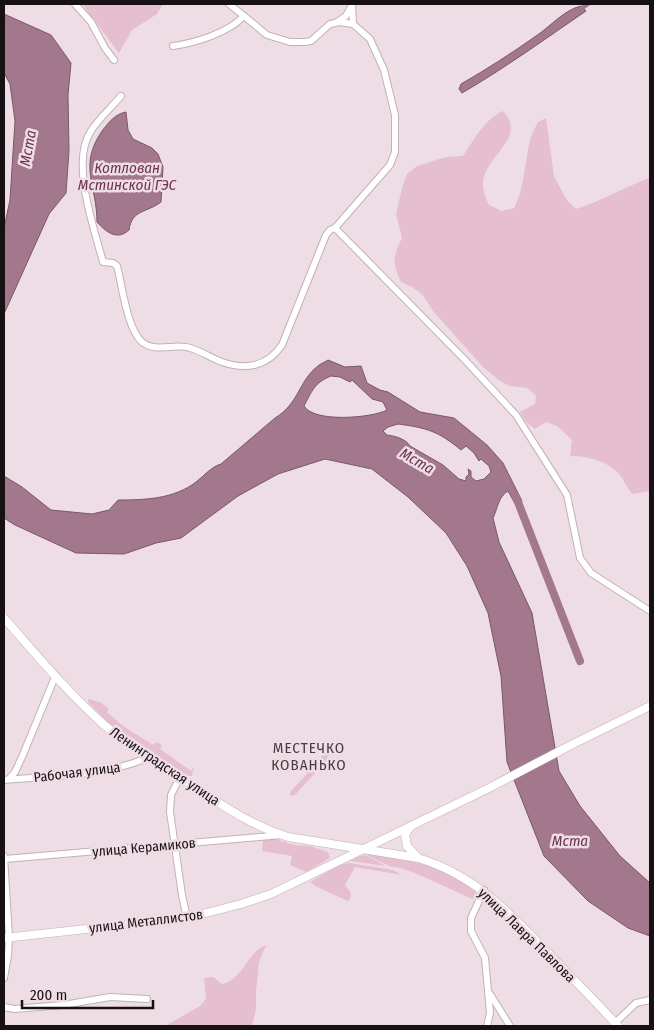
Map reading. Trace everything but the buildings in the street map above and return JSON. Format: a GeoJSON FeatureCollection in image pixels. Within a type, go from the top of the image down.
{"type":"FeatureCollection","features":[{"type":"Feature","properties":{"kind":"main road","name":"Ленинградская улица"},"geometry":{"type":"LineString","coordinates":[[4,618],[56,677],[104,725],[242,818],[283,835],[341,846],[364,848]]}},
{"type":"Feature","properties":{"kind":"main road","name":"улица Металлистов"},"geometry":{"type":"LineString","coordinates":[[6,938],[187,918],[271,894],[487,789],[570,745],[650,706]]}},
{"type":"Feature","properties":{"kind":"main road"},"geometry":{"type":"LineString","coordinates":[[411,826],[405,834],[407,846],[418,858]]}},
{"type":"Feature","properties":{"kind":"main road","name":"улица Лавра Павлова"},"geometry":{"type":"LineString","coordinates":[[364,848],[431,862],[461,876],[484,890],[617,1024]]}},
{"type":"Feature","properties":{"kind":"street"},"geometry":{"type":"LineString","coordinates":[[75,4],[91,22],[114,60]]}},
{"type":"Feature","properties":{"kind":"street"},"geometry":{"type":"LineString","coordinates":[[122,96],[90,132],[83,157],[82,174],[103,262],[113,263],[117,266],[129,315],[136,333],[142,342],[153,347],[190,347],[222,362],[245,367],[259,365],[274,356],[282,345],[326,235],[335,228],[390,165],[395,152],[395,115],[384,70],[370,39],[353,24],[330,24],[311,41],[290,42],[267,36],[229,4]]}},
{"type":"Feature","properties":{"kind":"street"},"geometry":{"type":"LineString","coordinates":[[335,23],[346,16],[351,5]]}},
{"type":"Feature","properties":{"kind":"street"},"geometry":{"type":"LineString","coordinates":[[351,5],[353,24]]}},
{"type":"Feature","properties":{"kind":"street"},"geometry":{"type":"LineString","coordinates":[[173,46],[190,44],[206,38],[238,22],[244,16]]}},
{"type":"Feature","properties":{"kind":"street"},"geometry":{"type":"LineString","coordinates":[[335,228],[516,415],[566,496],[580,558],[591,573],[650,611]]}},
{"type":"Feature","properties":{"kind":"street"},"geometry":{"type":"LineString","coordinates":[[6,779],[15,772],[56,677]]}},
{"type":"Feature","properties":{"kind":"street","name":"Рабочая улица"},"geometry":{"type":"LineString","coordinates":[[6,779],[93,772],[130,766],[149,757]]}},
{"type":"Feature","properties":{"kind":"street"},"geometry":{"type":"LineString","coordinates":[[180,777],[171,796],[170,812],[187,918]]}},
{"type":"Feature","properties":{"kind":"street","name":"улица Керамиков"},"geometry":{"type":"LineString","coordinates":[[4,857],[283,835]]}},
{"type":"Feature","properties":{"kind":"street"},"geometry":{"type":"LineString","coordinates":[[4,857],[8,956],[4,978]]}},
{"type":"Feature","properties":{"kind":"street"},"geometry":{"type":"LineString","coordinates":[[484,890],[471,918],[471,931],[485,958],[490,1013],[487,1026]]}},
{"type":"Feature","properties":{"kind":"street"},"geometry":{"type":"LineString","coordinates":[[489,993],[510,1026]]}},
{"type":"Feature","properties":{"kind":"street"},"geometry":{"type":"LineString","coordinates":[[4,1007],[14,1009],[63,1005],[110,997],[148,999]]}},
{"type":"Feature","properties":{"kind":"street"},"geometry":{"type":"LineString","coordinates":[[617,1024],[636,1003],[650,1000]]}},
{"type":"Feature","properties":{"kind":"shaded area"},"geometry":{"type":"Polygon","coordinates":[[[82,4],[163,4],[157,14],[132,30],[119,53],[82,4]]]}},
{"type":"Feature","properties":{"kind":"shaded area"},"geometry":{"type":"Polygon","coordinates":[[[503,111],[509,121],[511,130],[503,147],[485,173],[483,183],[484,194],[489,205],[502,211],[514,208],[518,200],[531,136],[538,122],[546,118],[554,176],[566,199],[576,209],[650,177],[650,491],[633,494],[619,474],[607,464],[589,458],[570,456],[572,440],[557,426],[546,422],[535,429],[526,422],[520,412],[535,404],[536,396],[527,388],[510,386],[500,381],[483,367],[433,311],[422,294],[401,282],[398,275],[395,260],[402,238],[396,214],[407,174],[417,166],[446,157],[463,156],[485,124],[503,111]]]}},
{"type":"Feature","properties":{"kind":"shaded area"},"geometry":{"type":"Polygon","coordinates":[[[88,699],[100,702],[109,709],[107,712],[123,726],[153,745],[156,742],[162,745],[160,749],[191,771],[194,767],[192,776],[187,776],[109,724],[88,702],[88,699]]]}},
{"type":"Feature","properties":{"kind":"shaded area"},"geometry":{"type":"Polygon","coordinates":[[[326,749],[331,751],[325,762],[294,796],[290,795],[290,792],[317,763],[326,749]]]}},
{"type":"Feature","properties":{"kind":"shaded area"},"geometry":{"type":"Polygon","coordinates":[[[263,839],[275,839],[294,845],[310,846],[328,852],[330,858],[306,872],[290,865],[292,856],[262,851],[263,839]]]}},
{"type":"Feature","properties":{"kind":"shaded area"},"geometry":{"type":"Polygon","coordinates":[[[368,854],[412,861],[443,870],[457,877],[479,896],[472,899],[422,876],[401,868],[392,867],[368,856],[368,854]]]}},
{"type":"Feature","properties":{"kind":"shaded area"},"geometry":{"type":"Polygon","coordinates":[[[365,855],[386,866],[350,861],[365,855]]]}},
{"type":"Feature","properties":{"kind":"shaded area"},"geometry":{"type":"Polygon","coordinates":[[[349,863],[393,870],[402,875],[355,867],[345,885],[351,893],[348,901],[310,882],[339,865],[349,863]]]}},
{"type":"Feature","properties":{"kind":"shaded area"},"geometry":{"type":"Polygon","coordinates":[[[266,945],[259,962],[256,1009],[252,1026],[165,1026],[200,1006],[206,999],[204,978],[213,977],[222,984],[229,981],[240,972],[254,953],[266,945]]]}},
{"type":"Feature","properties":{"kind":"water"},"geometry":{"type":"Polygon","coordinates":[[[581,6],[586,11],[525,53],[462,93],[459,89],[461,84],[518,49],[563,15],[581,6]]]}},
{"type":"Feature","properties":{"kind":"water","name":"Мста"},"geometry":{"type":"Polygon","coordinates":[[[4,14],[51,35],[71,63],[68,95],[69,151],[66,193],[49,214],[4,314],[4,228],[10,200],[15,121],[10,84],[4,73],[4,14]]]}},
{"type":"Feature","properties":{"kind":"water","name":"Котлован Мстинской ГЭС"},"geometry":{"type":"Polygon","coordinates":[[[126,112],[128,130],[133,139],[152,148],[158,154],[163,167],[161,202],[141,212],[133,218],[129,230],[116,235],[108,232],[97,222],[90,165],[95,143],[102,131],[115,117],[126,112]]]}},
{"type":"Feature","properties":{"kind":"water","name":"Мста"},"geometry":{"type":"Polygon","coordinates":[[[328,360],[345,367],[361,366],[367,383],[388,392],[420,412],[454,418],[487,445],[503,463],[522,501],[518,509],[508,491],[500,500],[493,518],[499,542],[532,613],[559,771],[580,806],[620,856],[650,883],[650,936],[628,928],[588,901],[544,856],[507,762],[501,676],[488,613],[467,566],[446,533],[408,497],[372,469],[325,459],[278,474],[238,496],[181,538],[156,543],[124,554],[76,553],[4,518],[4,476],[22,487],[51,510],[92,514],[109,510],[118,500],[159,497],[187,488],[211,469],[221,464],[283,412],[312,372],[328,360]],[[331,376],[317,385],[312,392],[304,406],[310,411],[331,417],[357,417],[387,410],[383,402],[372,399],[352,380],[350,382],[340,377],[331,376]],[[398,424],[388,427],[383,431],[387,435],[403,440],[443,465],[459,479],[466,481],[466,477],[469,474],[468,469],[471,471],[471,477],[476,481],[484,479],[491,472],[489,466],[481,459],[479,461],[466,446],[461,450],[446,438],[432,431],[398,424]]]}},
{"type":"Feature","properties":{"kind":"waterway"},"geometry":{"type":"LineString","coordinates":[[579,10],[588,4]]}},
{"type":"Feature","properties":{"kind":"waterway"},"geometry":{"type":"LineString","coordinates":[[516,497],[580,661]]}},
{"type":"Feature","properties":{"kind":"district","name":"МЕСТЕЧКО КОВАНЬКО"},"geometry":{"type":"Point","coordinates":[309,756]}}]}
